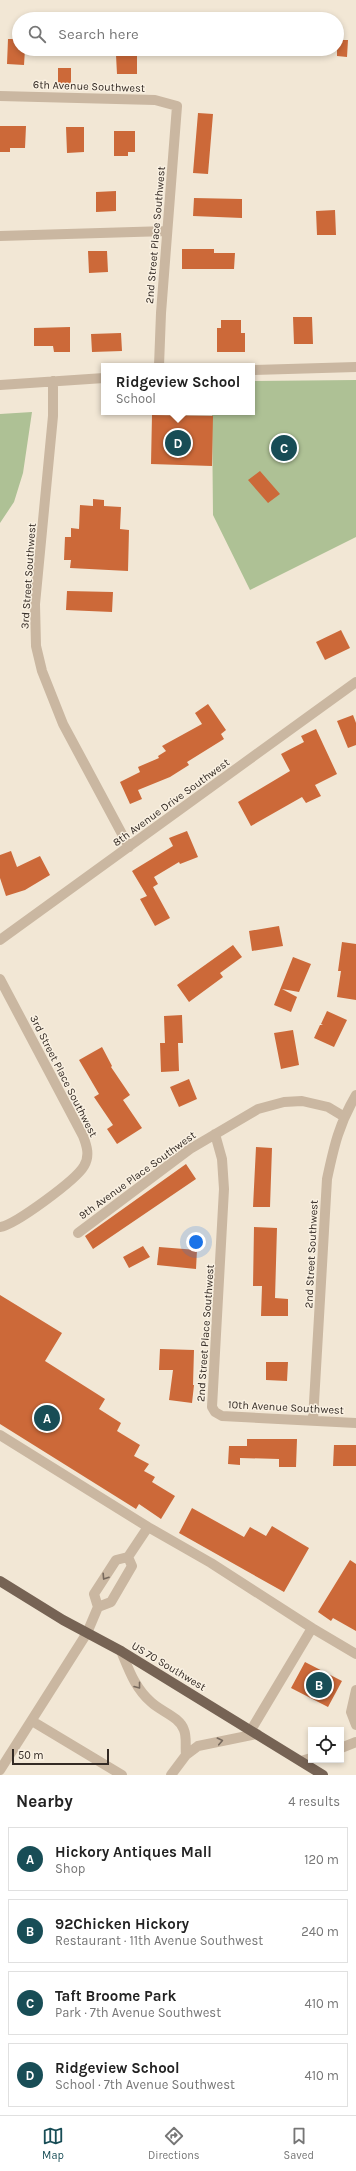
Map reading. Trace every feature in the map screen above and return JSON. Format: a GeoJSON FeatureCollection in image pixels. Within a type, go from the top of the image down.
{"type":"FeatureCollection","features":[{"type":"Feature","properties":{"kind":"main road","name":"US 70 Southwest"},"geometry":{"type":"LineString","coordinates":[[0,1581],[87,1633],[121,1651],[320,1774]]}},
{"type":"Feature","properties":{"kind":"street","name":"6th Avenue Southwest"},"geometry":{"type":"LineString","coordinates":[[0,96],[155,100],[177,106]]}},
{"type":"Feature","properties":{"kind":"street","name":"2nd Street Place Southwest"},"geometry":{"type":"LineString","coordinates":[[159,363],[167,231],[177,106]]}},
{"type":"Feature","properties":{"kind":"street"},"geometry":{"type":"LineString","coordinates":[[0,236],[167,231]]}},
{"type":"Feature","properties":{"kind":"street"},"geometry":{"type":"LineString","coordinates":[[255,370],[356,367]]}},
{"type":"Feature","properties":{"kind":"street"},"geometry":{"type":"LineString","coordinates":[[0,385],[101,378]]}},
{"type":"Feature","properties":{"kind":"street","name":"3rd Street Southwest"},"geometry":{"type":"LineString","coordinates":[[53,381],[53,416],[35,604],[36,646],[42,671],[63,724],[129,847]]}},
{"type":"Feature","properties":{"kind":"street","name":"8th Avenue Drive Southwest"},"geometry":{"type":"LineString","coordinates":[[0,940],[356,682]]}},
{"type":"Feature","properties":{"kind":"street","name":"3rd Street Place Southwest"},"geometry":{"type":"LineString","coordinates":[[0,979],[87,1145],[88,1154],[84,1167],[78,1174],[18,1220],[0,1227]]}},
{"type":"Feature","properties":{"kind":"street","name":"2nd Street Southwest"},"geometry":{"type":"LineString","coordinates":[[313,1420],[327,1179],[343,1116],[356,1095]]}},
{"type":"Feature","properties":{"kind":"street","name":"9th Avenue Place Southwest"},"geometry":{"type":"LineString","coordinates":[[78,1233],[190,1149],[258,1109],[284,1102],[311,1102],[328,1107],[343,1116]]}},
{"type":"Feature","properties":{"kind":"street","name":"2nd Street Place Southwest"},"geometry":{"type":"LineString","coordinates":[[215,1134],[222,1159],[224,1189],[220,1278],[211,1401],[215,1412]]}},
{"type":"Feature","properties":{"kind":"street","name":"10th Avenue Southwest"},"geometry":{"type":"LineString","coordinates":[[215,1412],[222,1416],[356,1423]]}},
{"type":"Feature","properties":{"kind":"street"},"geometry":{"type":"LineString","coordinates":[[0,1435],[148,1527],[211,1563],[312,1628],[356,1654]]}},
{"type":"Feature","properties":{"kind":"street"},"geometry":{"type":"LineString","coordinates":[[0,1770],[87,1633],[98,1607],[94,1594],[116,1560],[128,1557],[148,1527]]}},
{"type":"Feature","properties":{"kind":"street"},"geometry":{"type":"LineString","coordinates":[[98,1607],[111,1602],[132,1566],[128,1557]]}},
{"type":"Feature","properties":{"kind":"street"},"geometry":{"type":"LineString","coordinates":[[171,1775],[186,1755],[198,1746],[254,1732],[312,1628]]}},
{"type":"Feature","properties":{"kind":"street"},"geometry":{"type":"LineString","coordinates":[[121,1651],[133,1680],[139,1689],[151,1702],[179,1722],[184,1730],[186,1755]]}},
{"type":"Feature","properties":{"kind":"street"},"geometry":{"type":"LineString","coordinates":[[356,1690],[351,1712],[356,1725]]}},
{"type":"Feature","properties":{"kind":"street"},"geometry":{"type":"LineString","coordinates":[[32,1721],[122,1775]]}},
{"type":"Feature","properties":{"kind":"street"},"geometry":{"type":"LineString","coordinates":[[344,1747],[356,1742]]}},
{"type":"Feature","properties":{"kind":"street"},"geometry":{"type":"LineString","coordinates":[[301,1761],[308,1759]]}},
{"type":"Feature","properties":{"kind":"green space"},"geometry":{"type":"Polygon","coordinates":[[[356,380],[356,537],[250,590],[213,515],[212,415],[255,415],[255,381],[356,380]]]}},
{"type":"Feature","properties":{"kind":"green space"},"geometry":{"type":"Polygon","coordinates":[[[32,412],[23,473],[14,502],[0,523],[0,414],[32,412]]]}},
{"type":"Feature","properties":{"kind":"building"},"geometry":{"type":"Polygon","coordinates":[[[8,39],[12,39],[12,56],[25,56],[24,65],[7,64],[8,39]]]}},
{"type":"Feature","properties":{"kind":"building"},"geometry":{"type":"Polygon","coordinates":[[[344,40],[348,40],[347,57],[337,56],[344,56],[344,40]]]}},
{"type":"Feature","properties":{"kind":"building"},"geometry":{"type":"Polygon","coordinates":[[[116,56],[137,56],[137,74],[117,74],[116,56]]]}},
{"type":"Feature","properties":{"kind":"building"},"geometry":{"type":"Polygon","coordinates":[[[58,68],[71,68],[71,84],[58,85],[58,68]]]}},
{"type":"Feature","properties":{"kind":"building"},"geometry":{"type":"Polygon","coordinates":[[[198,113],[213,114],[208,174],[193,173],[198,113]]]}},
{"type":"Feature","properties":{"kind":"building"},"geometry":{"type":"Polygon","coordinates":[[[0,126],[26,126],[25,148],[10,148],[10,152],[0,152],[0,126]]]}},
{"type":"Feature","properties":{"kind":"building"},"geometry":{"type":"Polygon","coordinates":[[[66,127],[84,127],[84,152],[67,153],[66,127]]]}},
{"type":"Feature","properties":{"kind":"building"},"geometry":{"type":"Polygon","coordinates":[[[114,131],[135,131],[135,152],[128,152],[128,156],[114,156],[114,131]]]}},
{"type":"Feature","properties":{"kind":"building"},"geometry":{"type":"Polygon","coordinates":[[[116,191],[116,211],[96,212],[96,192],[116,191]]]}},
{"type":"Feature","properties":{"kind":"building"},"geometry":{"type":"Polygon","coordinates":[[[194,198],[242,199],[242,218],[193,216],[194,198]]]}},
{"type":"Feature","properties":{"kind":"building"},"geometry":{"type":"Polygon","coordinates":[[[335,210],[336,235],[317,235],[316,211],[335,210]]]}},
{"type":"Feature","properties":{"kind":"building"},"geometry":{"type":"Polygon","coordinates":[[[182,249],[214,249],[214,253],[235,253],[234,269],[182,269],[182,249]]]}},
{"type":"Feature","properties":{"kind":"building"},"geometry":{"type":"Polygon","coordinates":[[[88,251],[107,251],[108,272],[89,273],[88,251]]]}},
{"type":"Feature","properties":{"kind":"building"},"geometry":{"type":"Polygon","coordinates":[[[293,317],[312,317],[313,344],[294,344],[293,317]]]}},
{"type":"Feature","properties":{"kind":"building"},"geometry":{"type":"Polygon","coordinates":[[[221,320],[241,320],[241,333],[245,333],[245,352],[217,352],[217,328],[221,328],[221,320]]]}},
{"type":"Feature","properties":{"kind":"building"},"geometry":{"type":"Polygon","coordinates":[[[70,327],[70,352],[54,352],[53,346],[34,346],[34,328],[70,327]]]}},
{"type":"Feature","properties":{"kind":"building"},"geometry":{"type":"Polygon","coordinates":[[[121,333],[122,351],[92,352],[91,334],[121,333]]]}},
{"type":"Feature","properties":{"kind":"building"},"geometry":{"type":"Polygon","coordinates":[[[152,415],[213,416],[212,466],[151,464],[152,415]]]}},
{"type":"Feature","properties":{"kind":"building"},"geometry":{"type":"Polygon","coordinates":[[[260,471],[280,494],[268,503],[248,480],[260,471]]]}},
{"type":"Feature","properties":{"kind":"building"},"geometry":{"type":"Polygon","coordinates":[[[93,499],[104,500],[104,506],[121,507],[120,529],[129,530],[128,571],[70,568],[71,560],[64,560],[65,537],[71,537],[71,528],[79,529],[80,505],[93,506],[93,499]]]}},
{"type":"Feature","properties":{"kind":"building"},"geometry":{"type":"Polygon","coordinates":[[[67,591],[113,592],[112,612],[66,610],[67,591]]]}},
{"type":"Feature","properties":{"kind":"building"},"geometry":{"type":"Polygon","coordinates":[[[341,630],[350,648],[325,660],[316,642],[341,630]]]}},
{"type":"Feature","properties":{"kind":"building"},"geometry":{"type":"Polygon","coordinates":[[[208,704],[226,730],[221,734],[224,739],[187,762],[189,765],[170,777],[138,790],[142,799],[130,804],[120,782],[140,772],[138,767],[159,758],[158,756],[166,751],[162,746],[202,724],[195,713],[208,704]]]}},
{"type":"Feature","properties":{"kind":"building"},"geometry":{"type":"Polygon","coordinates":[[[353,715],[356,723],[356,745],[348,748],[337,721],[353,715]]]}},
{"type":"Feature","properties":{"kind":"building"},"geometry":{"type":"Polygon","coordinates":[[[316,729],[337,774],[315,785],[321,796],[306,803],[302,797],[251,826],[238,802],[290,771],[281,754],[304,742],[301,736],[316,729]]]}},
{"type":"Feature","properties":{"kind":"building"},"geometry":{"type":"Polygon","coordinates":[[[187,831],[198,857],[180,864],[179,862],[154,877],[158,884],[153,887],[170,918],[155,926],[140,899],[147,896],[132,871],[173,846],[169,838],[187,831]]]}},
{"type":"Feature","properties":{"kind":"building"},"geometry":{"type":"Polygon","coordinates":[[[11,851],[17,867],[40,856],[50,875],[25,890],[6,896],[0,878],[0,855],[11,851]]]}},
{"type":"Feature","properties":{"kind":"building"},"geometry":{"type":"Polygon","coordinates":[[[279,926],[283,946],[252,951],[249,931],[279,926]]]}},
{"type":"Feature","properties":{"kind":"building"},"geometry":{"type":"Polygon","coordinates":[[[342,942],[356,944],[356,1000],[337,997],[341,971],[338,971],[342,942]]]}},
{"type":"Feature","properties":{"kind":"building"},"geometry":{"type":"Polygon","coordinates":[[[233,945],[242,957],[220,973],[223,977],[189,1002],[177,985],[233,945]]]}},
{"type":"Feature","properties":{"kind":"building"},"geometry":{"type":"Polygon","coordinates":[[[293,957],[311,964],[299,992],[282,989],[297,997],[291,1012],[274,1005],[293,957]]]}},
{"type":"Feature","properties":{"kind":"building"},"geometry":{"type":"Polygon","coordinates":[[[327,1011],[347,1020],[334,1047],[314,1038],[320,1025],[323,1025],[321,1024],[327,1011]]]}},
{"type":"Feature","properties":{"kind":"building"},"geometry":{"type":"Polygon","coordinates":[[[182,1015],[183,1043],[178,1043],[179,1071],[161,1072],[160,1043],[165,1043],[164,1016],[182,1015]]]}},
{"type":"Feature","properties":{"kind":"building"},"geometry":{"type":"Polygon","coordinates":[[[293,1030],[299,1065],[281,1069],[274,1033],[293,1030]]]}},
{"type":"Feature","properties":{"kind":"building"},"geometry":{"type":"Polygon","coordinates":[[[102,1047],[112,1066],[111,1067],[130,1095],[123,1100],[142,1128],[117,1144],[107,1129],[113,1125],[94,1097],[99,1094],[79,1060],[102,1047]]]}},
{"type":"Feature","properties":{"kind":"building"},"geometry":{"type":"Polygon","coordinates":[[[189,1079],[197,1099],[179,1107],[170,1087],[189,1079]]]}},
{"type":"Feature","properties":{"kind":"building"},"geometry":{"type":"Polygon","coordinates":[[[256,1147],[272,1148],[270,1207],[253,1207],[256,1147]]]}},
{"type":"Feature","properties":{"kind":"building"},"geometry":{"type":"Polygon","coordinates":[[[186,1164],[196,1179],[93,1249],[85,1236],[186,1164]]]}},
{"type":"Feature","properties":{"kind":"building"},"geometry":{"type":"Polygon","coordinates":[[[254,1227],[277,1228],[275,1298],[288,1299],[288,1316],[261,1316],[262,1286],[253,1286],[254,1227]]]}},
{"type":"Feature","properties":{"kind":"building"},"geometry":{"type":"Polygon","coordinates":[[[143,1246],[150,1257],[129,1268],[123,1257],[143,1246]]]}},
{"type":"Feature","properties":{"kind":"building"},"geometry":{"type":"Polygon","coordinates":[[[159,1247],[197,1250],[196,1269],[157,1265],[159,1247]]]}},
{"type":"Feature","properties":{"kind":"building"},"geometry":{"type":"Polygon","coordinates":[[[0,1295],[62,1333],[45,1361],[105,1399],[99,1409],[121,1423],[117,1431],[140,1445],[134,1456],[149,1464],[144,1471],[155,1477],[152,1482],[175,1496],[161,1519],[139,1504],[136,1509],[0,1424],[0,1295]]]}},
{"type":"Feature","properties":{"kind":"building"},"geometry":{"type":"Polygon","coordinates":[[[160,1349],[194,1350],[194,1385],[192,1403],[169,1400],[173,1370],[159,1370],[160,1349]]]}},
{"type":"Feature","properties":{"kind":"building"},"geometry":{"type":"Polygon","coordinates":[[[266,1362],[288,1362],[287,1381],[266,1380],[266,1362]]]}},
{"type":"Feature","properties":{"kind":"building"},"geometry":{"type":"Polygon","coordinates":[[[247,1439],[297,1439],[296,1467],[279,1467],[279,1459],[240,1458],[240,1465],[228,1464],[229,1446],[247,1446],[247,1439]]]}},
{"type":"Feature","properties":{"kind":"building"},"geometry":{"type":"Polygon","coordinates":[[[334,1445],[356,1445],[356,1466],[333,1466],[334,1445]]]}},
{"type":"Feature","properties":{"kind":"building"},"geometry":{"type":"Polygon","coordinates":[[[192,1508],[244,1537],[250,1527],[266,1536],[272,1526],[309,1548],[284,1592],[179,1533],[192,1508]]]}},
{"type":"Feature","properties":{"kind":"building"},"geometry":{"type":"Polygon","coordinates":[[[350,1560],[356,1564],[356,1631],[333,1618],[331,1621],[318,1612],[350,1560]]]}},
{"type":"Feature","properties":{"kind":"building"},"geometry":{"type":"Polygon","coordinates":[[[305,1662],[342,1681],[328,1707],[291,1688],[305,1662]]]}},
{"type":"Feature","properties":{"kind":"place","name":"Ridgeview School"},"geometry":{"type":"Point","coordinates":[178,443]}},
{"type":"Feature","properties":{"kind":"place","name":"Taft Broome Park"},"geometry":{"type":"Point","coordinates":[284,448]}},
{"type":"Feature","properties":{"kind":"place","name":"Hickory Antiques Mall"},"geometry":{"type":"Point","coordinates":[47,1418]}},
{"type":"Feature","properties":{"kind":"place","name":"92Chicken Hickory"},"geometry":{"type":"Point","coordinates":[319,1685]}}]}
